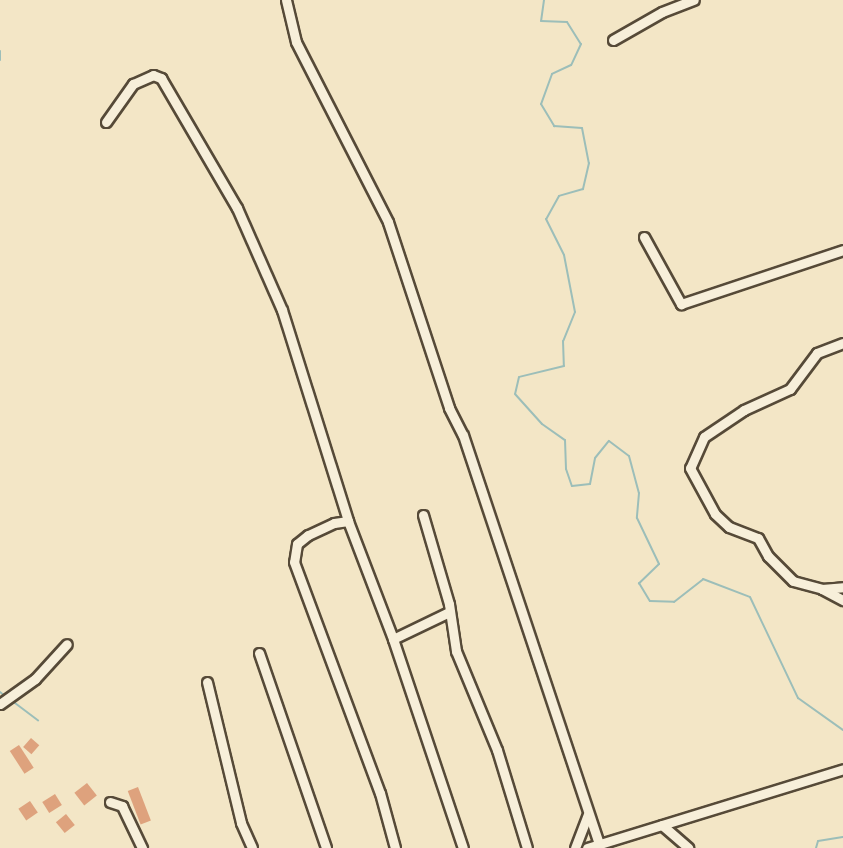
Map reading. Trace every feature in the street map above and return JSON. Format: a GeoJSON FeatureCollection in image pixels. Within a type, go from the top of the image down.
{"type":"FeatureCollection","features":[{"type":"Feature","properties":{"kind":"street"},"geometry":{"type":"LineString","coordinates":[[286,0],[296,42],[388,222],[536,650],[599,844]]}},
{"type":"Feature","properties":{"kind":"street"},"geometry":{"type":"LineString","coordinates":[[613,40],[662,12],[694,0]]}},
{"type":"Feature","properties":{"kind":"street"},"geometry":{"type":"LineString","coordinates":[[106,122],[133,84],[153,75],[167,84],[262,259],[348,522],[393,639],[463,848]]}},
{"type":"Feature","properties":{"kind":"street"},"geometry":{"type":"LineString","coordinates":[[644,237],[681,304],[843,250]]}},
{"type":"Feature","properties":{"kind":"street"},"geometry":{"type":"LineString","coordinates":[[843,343],[817,353],[790,389],[744,410],[704,436],[690,468],[707,502],[729,527],[758,538],[768,556],[793,581],[822,589],[843,600]]}},
{"type":"Feature","properties":{"kind":"street"},"geometry":{"type":"LineString","coordinates":[[423,514],[449,612],[446,620],[456,651],[497,750],[527,848]]}},
{"type":"Feature","properties":{"kind":"street"},"geometry":{"type":"LineString","coordinates":[[348,522],[334,523],[308,535],[297,544],[294,562],[376,782],[395,848]]}},
{"type":"Feature","properties":{"kind":"street"},"geometry":{"type":"LineString","coordinates":[[822,589],[843,587]]}},
{"type":"Feature","properties":{"kind":"street"},"geometry":{"type":"LineString","coordinates":[[393,639],[446,620]]}},
{"type":"Feature","properties":{"kind":"street"},"geometry":{"type":"LineString","coordinates":[[0,704],[35,679],[67,644]]}},
{"type":"Feature","properties":{"kind":"street"},"geometry":{"type":"LineString","coordinates":[[260,653],[326,848]]}},
{"type":"Feature","properties":{"kind":"street"},"geometry":{"type":"LineString","coordinates":[[207,682],[241,823],[252,848]]}},
{"type":"Feature","properties":{"kind":"street"},"geometry":{"type":"LineString","coordinates":[[587,848],[843,769]]}},
{"type":"Feature","properties":{"kind":"street"},"geometry":{"type":"LineString","coordinates":[[110,802],[122,806],[142,848]]}},
{"type":"Feature","properties":{"kind":"street"},"geometry":{"type":"LineString","coordinates":[[575,848],[588,814]]}},
{"type":"Feature","properties":{"kind":"street"},"geometry":{"type":"LineString","coordinates":[[662,825],[688,848]]}},
{"type":"Feature","properties":{"kind":"building"},"geometry":{"type":"Polygon","coordinates":[[[31,738],[39,745],[31,754],[23,747],[31,738]]]}},
{"type":"Feature","properties":{"kind":"building"},"geometry":{"type":"Polygon","coordinates":[[[19,745],[34,768],[24,774],[10,751],[19,745]]]}},
{"type":"Feature","properties":{"kind":"building"},"geometry":{"type":"Polygon","coordinates":[[[87,783],[97,796],[84,805],[74,793],[87,783]]]}},
{"type":"Feature","properties":{"kind":"building"},"geometry":{"type":"Polygon","coordinates":[[[138,787],[151,821],[141,825],[128,791],[138,787]]]}},
{"type":"Feature","properties":{"kind":"building"},"geometry":{"type":"Polygon","coordinates":[[[55,794],[62,805],[49,813],[42,802],[55,794]]]}},
{"type":"Feature","properties":{"kind":"building"},"geometry":{"type":"Polygon","coordinates":[[[30,801],[38,813],[26,820],[18,809],[30,801]]]}},
{"type":"Feature","properties":{"kind":"building"},"geometry":{"type":"Polygon","coordinates":[[[66,814],[75,825],[65,833],[56,822],[66,814]]]}},
{"type":"Feature","properties":{"kind":"waterway"},"geometry":{"type":"LineString","coordinates":[[544,0],[541,21],[567,22],[581,44],[571,65],[552,74],[541,104],[554,126],[582,128],[589,163],[583,189],[559,196],[546,219],[564,255],[575,312],[563,341],[564,366],[519,377],[515,394],[542,424],[565,440],[566,469],[572,486],[590,484],[595,458],[609,441],[629,456],[639,493],[637,518],[659,564],[639,583],[650,601],[674,602],[703,579],[750,597],[798,698],[843,730]]}},
{"type":"Feature","properties":{"kind":"waterway"},"geometry":{"type":"LineString","coordinates":[[0,51],[0,60]]}},
{"type":"Feature","properties":{"kind":"waterway"},"geometry":{"type":"LineString","coordinates":[[0,692],[6,697]]}},
{"type":"Feature","properties":{"kind":"waterway"},"geometry":{"type":"LineString","coordinates":[[11,700],[38,720]]}},
{"type":"Feature","properties":{"kind":"waterway"},"geometry":{"type":"LineString","coordinates":[[816,848],[818,841],[843,837]]}}]}
